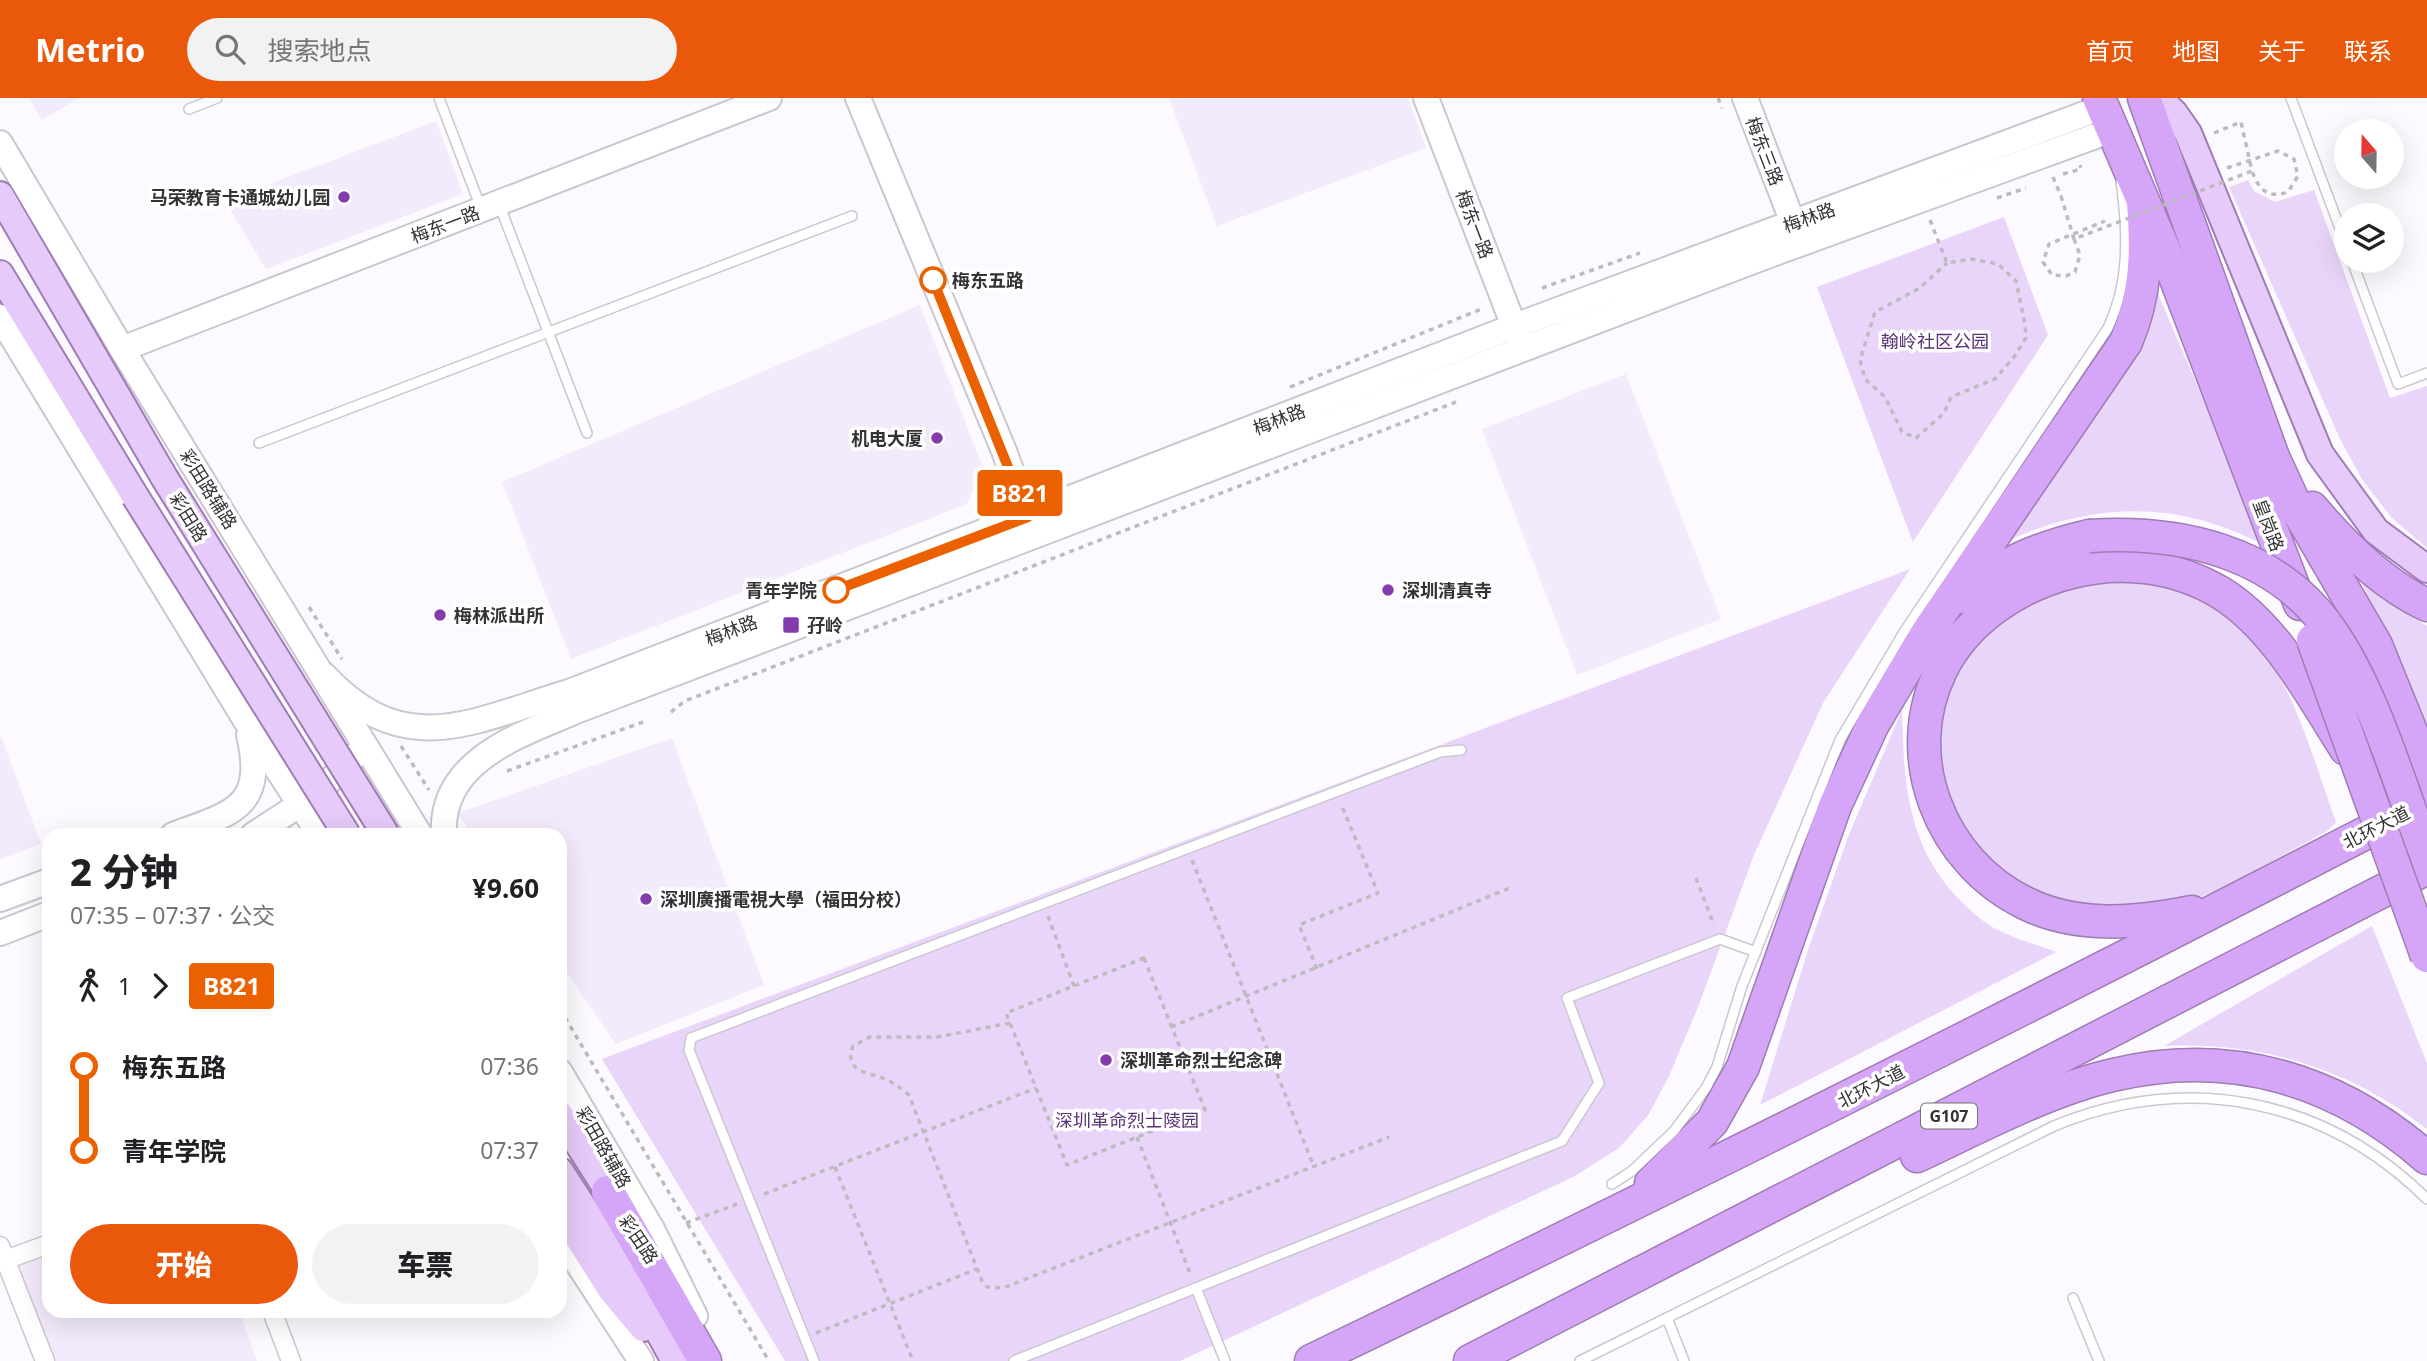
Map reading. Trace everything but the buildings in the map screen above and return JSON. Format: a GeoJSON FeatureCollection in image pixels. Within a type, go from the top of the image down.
{"type":"FeatureCollection","features":[{"type":"Feature","properties":{"kind":"highway","name":"皇岗路"},"geometry":{"type":"LineString","coordinates":[[2144,98],[2273,457],[2298,510],[2365,625],[2427,771]]}},
{"type":"Feature","properties":{"kind":"highway","name":"皇岗路"},"geometry":{"type":"LineString","coordinates":[[2107,119],[2171,266],[2313,640],[2427,956]]}},
{"type":"Feature","properties":{"kind":"highway"},"geometry":{"type":"LineString","coordinates":[[1601,1221],[1682,1156],[1712,1122],[1731,1093],[1756,1039],[1830,819],[1873,724],[1929,630],[2126,342],[2134,323],[2145,279],[2147,251],[2143,203]]}},
{"type":"Feature","properties":{"kind":"highway"},"geometry":{"type":"LineString","coordinates":[[2273,457],[2295,489],[2359,558],[2411,598],[2427,605]]}},
{"type":"Feature","properties":{"kind":"highway"},"geometry":{"type":"LineString","coordinates":[[1929,630],[1966,594],[1992,574],[2025,555],[2089,536],[2158,535],[2215,548],[2246,560],[2277,578],[2309,605],[2331,630],[2351,666],[2427,857]]}},
{"type":"Feature","properties":{"kind":"highway"},"geometry":{"type":"LineString","coordinates":[[2224,906],[2141,922],[2105,921],[2052,912],[2027,904],[1996,886],[1969,862],[1948,833],[1934,806],[1926,776],[1924,741],[1930,699],[1941,670],[1959,640],[1987,614],[2017,593],[2048,578],[2089,568],[2125,565],[2160,569],[2188,578],[2230,600],[2247,614],[2275,645],[2355,762]]}},
{"type":"Feature","properties":{"kind":"highway","name":"北环大道"},"geometry":{"type":"LineString","coordinates":[[1311,1361],[1601,1221],[2427,801]]}},
{"type":"Feature","properties":{"kind":"highway","name":"G107"},"geometry":{"type":"LineString","coordinates":[[1470,1361],[1689,1251],[2427,868]]}},
{"type":"Feature","properties":{"kind":"highway"},"geometry":{"type":"LineString","coordinates":[[1689,1251],[1801,1209],[2045,1099],[2110,1075],[2164,1065],[2257,1069],[2293,1079],[2328,1092],[2366,1113],[2401,1135],[2427,1158]]}},
{"type":"Feature","properties":{"kind":"highway"},"geometry":{"type":"LineString","coordinates":[[608,1192],[705,1348]]}},
{"type":"Feature","properties":{"kind":"main road","name":"梅东一路"},"geometry":{"type":"LineString","coordinates":[[122,349],[769,98]]}},
{"type":"Feature","properties":{"kind":"main road"},"geometry":{"type":"LineString","coordinates":[[858,98],[1032,527]]}},
{"type":"Feature","properties":{"kind":"main road","name":"梅东一路"},"geometry":{"type":"LineString","coordinates":[[1426,98],[1519,338]]}},
{"type":"Feature","properties":{"kind":"main road","name":"梅东三路"},"geometry":{"type":"LineString","coordinates":[[1745,98],[1797,233]]}},
{"type":"Feature","properties":{"kind":"main road"},"geometry":{"type":"LineString","coordinates":[[2158,98],[2183,123],[2188,133],[2320,454],[2376,531],[2427,569]]}},
{"type":"Feature","properties":{"kind":"main road","name":"梅林路"},"geometry":{"type":"LineString","coordinates":[[335,670],[343,695],[376,716],[423,730],[454,727],[573,702],[1519,338],[2107,119]]}},
{"type":"Feature","properties":{"kind":"main road","name":"彩田路辅路"},"geometry":{"type":"LineString","coordinates":[[0,143],[122,349],[335,670],[365,743],[415,828]]}},
{"type":"Feature","properties":{"kind":"main road","name":"彩田路"},"geometry":{"type":"LineString","coordinates":[[0,195],[164,477],[382,828]]}},
{"type":"Feature","properties":{"kind":"main road","name":"彩田路"},"geometry":{"type":"LineString","coordinates":[[0,274],[343,828]]}},
{"type":"Feature","properties":{"kind":"main road"},"geometry":{"type":"LineString","coordinates":[[0,317],[246,721],[315,828]]}},
{"type":"Feature","properties":{"kind":"main road","name":"梅林路"},"geometry":{"type":"LineString","coordinates":[[444,828],[444,817],[457,783],[468,768],[506,741],[573,702]]}},
{"type":"Feature","properties":{"kind":"main road"},"geometry":{"type":"LineString","coordinates":[[192,828],[237,808],[251,786],[255,764],[246,721]]}},
{"type":"Feature","properties":{"kind":"main road"},"geometry":{"type":"LineString","coordinates":[[265,828],[300,807],[334,780],[365,743]]}},
{"type":"Feature","properties":{"kind":"main road"},"geometry":{"type":"LineString","coordinates":[[337,828],[341,817],[358,803],[381,800],[402,807]]}},
{"type":"Feature","properties":{"kind":"main road"},"geometry":{"type":"LineString","coordinates":[[0,899],[42,884]]}},
{"type":"Feature","properties":{"kind":"main road"},"geometry":{"type":"LineString","coordinates":[[0,933],[42,917]]}},
{"type":"Feature","properties":{"kind":"main road","name":"彩田路辅路"},"geometry":{"type":"LineString","coordinates":[[567,1084],[652,1229],[705,1348]]}},
{"type":"Feature","properties":{"kind":"main road"},"geometry":{"type":"LineString","coordinates":[[567,1126],[608,1192]]}},
{"type":"Feature","properties":{"kind":"main road","name":"彩田路"},"geometry":{"type":"LineString","coordinates":[[567,1182],[633,1285],[675,1361]]}},
{"type":"Feature","properties":{"kind":"main road"},"geometry":{"type":"LineString","coordinates":[[567,1220],[612,1291],[669,1361]]}},
{"type":"Feature","properties":{"kind":"main road"},"geometry":{"type":"LineString","coordinates":[[567,1247],[641,1361]]}},
{"type":"Feature","properties":{"kind":"main road"},"geometry":{"type":"LineString","coordinates":[[705,1348],[721,1361]]}},
{"type":"Feature","properties":{"kind":"street"},"geometry":{"type":"LineString","coordinates":[[42,1245],[3,1253],[46,1361]]}},
{"type":"Feature","properties":{"kind":"street"},"geometry":{"type":"LineString","coordinates":[[275,1318],[291,1361]]}},
{"type":"Feature","properties":{"kind":"lane"},"geometry":{"type":"LineString","coordinates":[[189,108],[217,98]]}},
{"type":"Feature","properties":{"kind":"lane"},"geometry":{"type":"LineString","coordinates":[[439,98],[548,332],[587,433]]}},
{"type":"Feature","properties":{"kind":"lane"},"geometry":{"type":"LineString","coordinates":[[2291,98],[2334,212]]}},
{"type":"Feature","properties":{"kind":"lane"},"geometry":{"type":"LineString","coordinates":[[1612,1184],[1632,1171],[1674,1131],[1706,1088],[1717,1067],[1756,952],[1840,740],[1904,632],[2097,349],[2117,309],[2124,276],[2127,236],[2107,119]]}},
{"type":"Feature","properties":{"kind":"lane"},"geometry":{"type":"LineString","coordinates":[[259,443],[852,216]]}},
{"type":"Feature","properties":{"kind":"lane"},"geometry":{"type":"LineString","coordinates":[[2356,273],[2398,384],[2427,373]]}},
{"type":"Feature","properties":{"kind":"lane"},"geometry":{"type":"LineString","coordinates":[[814,1361],[689,1050],[691,1038],[1440,752],[1461,750]]}},
{"type":"Feature","properties":{"kind":"lane"},"geometry":{"type":"LineString","coordinates":[[1014,1361],[1562,1141],[1599,1083],[1567,998],[1720,939],[1756,952]]}},
{"type":"Feature","properties":{"kind":"lane"},"geometry":{"type":"LineString","coordinates":[[1580,1361],[2054,1126],[2110,1106],[2138,1100],[2216,1098],[2259,1105],[2300,1118],[2379,1159],[2427,1199]]}},
{"type":"Feature","properties":{"kind":"lane"},"geometry":{"type":"LineString","coordinates":[[1196,1288],[1225,1361]]}},
{"type":"Feature","properties":{"kind":"lane"},"geometry":{"type":"LineString","coordinates":[[2073,1298],[2099,1361]]}},
{"type":"Feature","properties":{"kind":"lane"},"geometry":{"type":"LineString","coordinates":[[1667,1318],[1684,1361]]}},
{"type":"Feature","properties":{"kind":"path"},"geometry":{"type":"LineString","coordinates":[[2207,135],[2241,122],[2252,171],[2262,190],[2270,195],[2288,192],[2295,185],[2298,176],[2294,159],[2278,151],[2267,153],[2221,170]]}},
{"type":"Feature","properties":{"kind":"path"},"geometry":{"type":"LineString","coordinates":[[2041,182],[2081,169]]}},
{"type":"Feature","properties":{"kind":"path"},"geometry":{"type":"LineString","coordinates":[[2074,239],[2252,171]]}},
{"type":"Feature","properties":{"kind":"path"},"geometry":{"type":"LineString","coordinates":[[2053,177],[2061,196],[2074,239],[2080,255],[2076,272],[2066,276],[2052,275],[2043,262],[2049,244],[2067,236],[2105,221]]}},
{"type":"Feature","properties":{"kind":"path"},"geometry":{"type":"LineString","coordinates":[[1993,200],[2029,187]]}},
{"type":"Feature","properties":{"kind":"path"},"geometry":{"type":"LineString","coordinates":[[1941,214],[1929,218],[1947,263]]}},
{"type":"Feature","properties":{"kind":"path"},"geometry":{"type":"LineString","coordinates":[[1971,259],[1998,264],[2016,281],[2026,338],[1995,379],[1951,397],[1944,413],[1916,438],[1902,432],[1885,397],[1865,379],[1860,360],[1875,312],[1920,288],[1947,263],[1971,259]]}},
{"type":"Feature","properties":{"kind":"path"},"geometry":{"type":"LineString","coordinates":[[671,712],[685,701],[1464,398]]}},
{"type":"Feature","properties":{"kind":"path"},"geometry":{"type":"LineString","coordinates":[[302,601],[311,609],[335,670]]}},
{"type":"Feature","properties":{"kind":"path"},"geometry":{"type":"LineString","coordinates":[[497,775],[643,722]]}},
{"type":"Feature","properties":{"kind":"path"},"geometry":{"type":"LineString","coordinates":[[397,738],[433,797]]}},
{"type":"Feature","properties":{"kind":"path"},"geometry":{"type":"LineString","coordinates":[[1317,969],[1299,925],[1378,893],[1336,792]]}},
{"type":"Feature","properties":{"kind":"path"},"geometry":{"type":"LineString","coordinates":[[1188,849],[1314,1167]]}},
{"type":"Feature","properties":{"kind":"path"},"geometry":{"type":"LineString","coordinates":[[1696,878],[1720,939]]}},
{"type":"Feature","properties":{"kind":"path"},"geometry":{"type":"LineString","coordinates":[[1171,1027],[1512,887]]}},
{"type":"Feature","properties":{"kind":"path"},"geometry":{"type":"LineString","coordinates":[[1043,905],[1074,986]]}},
{"type":"Feature","properties":{"kind":"path"},"geometry":{"type":"LineString","coordinates":[[1144,958],[1205,1110],[1067,1165],[1010,1023],[1006,1013],[1144,958]]}},
{"type":"Feature","properties":{"kind":"path"},"geometry":{"type":"LineString","coordinates":[[567,1021],[769,1361]]}},
{"type":"Feature","properties":{"kind":"path"},"geometry":{"type":"LineString","coordinates":[[1010,1023],[937,1037],[870,1037],[853,1046],[850,1054],[853,1066],[864,1074],[895,1084],[909,1094],[978,1269],[988,1287],[1003,1288],[1389,1138]]}},
{"type":"Feature","properties":{"kind":"path"},"geometry":{"type":"LineString","coordinates":[[686,1223],[1036,1088]]}},
{"type":"Feature","properties":{"kind":"path"},"geometry":{"type":"LineString","coordinates":[[1137,1137],[1196,1288]]}},
{"type":"Feature","properties":{"kind":"path"},"geometry":{"type":"LineString","coordinates":[[835,1167],[913,1361]]}},
{"type":"Feature","properties":{"kind":"path"},"geometry":{"type":"LineString","coordinates":[[804,1337],[978,1269]]}},
{"type":"Feature","properties":{"kind":"shaded area"},"geometry":{"type":"Polygon","coordinates":[[[29,98],[79,98],[42,120],[29,98]]]}},
{"type":"Feature","properties":{"kind":"shaded area"},"geometry":{"type":"Polygon","coordinates":[[[1169,98],[1408,98],[1426,148],[1217,226],[1169,98]]]}},
{"type":"Feature","properties":{"kind":"shaded area","name":"马荣教育卡通城幼儿园"},"geometry":{"type":"Polygon","coordinates":[[[436,121],[463,194],[266,269],[225,201],[436,121]]]}},
{"type":"Feature","properties":{"kind":"shaded area"},"geometry":{"type":"Polygon","coordinates":[[[920,305],[983,468],[967,504],[571,659],[502,482],[920,305]]]}},
{"type":"Feature","properties":{"kind":"shaded area"},"geometry":{"type":"Polygon","coordinates":[[[1626,374],[1721,619],[1577,675],[1482,429],[1626,374]]]}},
{"type":"Feature","properties":{"kind":"shaded area"},"geometry":{"type":"Polygon","coordinates":[[[0,734],[41,844],[0,859],[0,734]]]}},
{"type":"Feature","properties":{"kind":"shaded area","name":"深圳廣播電視大學（福田分校）"},"geometry":{"type":"Polygon","coordinates":[[[672,738],[764,985],[616,1044],[567,973],[567,828],[468,828],[458,813],[672,738]]]}},
{"type":"Feature","properties":{"kind":"shaded area"},"geometry":{"type":"Polygon","coordinates":[[[42,1254],[42,1318],[242,1318],[257,1361],[54,1361],[18,1263],[42,1254]]]}},
{"type":"Feature","properties":{"kind":"green space"},"geometry":{"type":"Polygon","coordinates":[[[2248,180],[2254,191],[2275,202],[2314,190],[2334,245],[2334,273],[2344,273],[2390,398],[2427,386],[2427,548],[2392,518],[2363,481],[2340,439],[2229,187],[2248,180]]]}},
{"type":"Feature","properties":{"kind":"green space","name":"翰岭社区公园"},"geometry":{"type":"Polygon","coordinates":[[[2004,217],[2048,335],[1913,542],[1817,287],[2004,217]]]}},
{"type":"Feature","properties":{"kind":"green space"},"geometry":{"type":"Polygon","coordinates":[[[2155,287],[2266,546],[2201,520],[2137,511],[2073,518],[2007,541],[2155,287]]]}},
{"type":"Feature","properties":{"kind":"green space","name":"深圳革命烈士陵园"},"geometry":{"type":"Polygon","coordinates":[[[1910,569],[1823,703],[1754,855],[1698,1007],[1669,1076],[1649,1114],[1619,1148],[1575,1176],[1180,1361],[785,1361],[602,1059],[1910,569]]]}},
{"type":"Feature","properties":{"kind":"green space"},"geometry":{"type":"Polygon","coordinates":[[[2118,581],[2170,589],[2211,605],[2243,629],[2269,659],[2289,695],[2336,822],[2327,831],[2223,888],[2195,899],[2079,911],[1997,873],[1955,818],[1941,775],[1938,736],[1945,699],[1960,664],[1989,629],[2026,603],[2069,589],[2118,581]]]}},
{"type":"Feature","properties":{"kind":"green space"},"geometry":{"type":"Polygon","coordinates":[[[2362,583],[2427,626],[2427,734],[2422,724],[2362,583]]]}},
{"type":"Feature","properties":{"kind":"green space"},"geometry":{"type":"Polygon","coordinates":[[[1902,710],[1905,771],[1915,826],[1939,875],[1958,898],[1990,926],[2056,952],[1760,1105],[1808,950],[1848,837],[1902,710]]]}},
{"type":"Feature","properties":{"kind":"green space"},"geometry":{"type":"Polygon","coordinates":[[[2372,926],[2427,1063],[2427,1129],[2367,1090],[2303,1063],[2236,1049],[2164,1046],[2372,926]]]}},
{"type":"Feature","properties":{"kind":"bus line","name":"B821"},"geometry":{"type":"LineString","coordinates":[[836,590],[1028,517],[1004,451],[933,280]]}},
{"type":"Feature","properties":{"kind":"place","name":"马荣教育卡通城幼儿园"},"geometry":{"type":"Point","coordinates":[344,197]}},
{"type":"Feature","properties":{"kind":"place","name":"梅东五路"},"geometry":{"type":"Point","coordinates":[933,280]}},
{"type":"Feature","properties":{"kind":"place","name":"机电大厦"},"geometry":{"type":"Point","coordinates":[937,438]}},
{"type":"Feature","properties":{"kind":"place","name":"青年学院"},"geometry":{"type":"Point","coordinates":[836,590]}},
{"type":"Feature","properties":{"kind":"place","name":"深圳清真寺"},"geometry":{"type":"Point","coordinates":[1388,590]}},
{"type":"Feature","properties":{"kind":"place","name":"梅林派出所"},"geometry":{"type":"Point","coordinates":[440,615]}},
{"type":"Feature","properties":{"kind":"place","name":"孖岭"},"geometry":{"type":"Point","coordinates":[791,625]}},
{"type":"Feature","properties":{"kind":"place","name":"深圳廣播電視大學（福田分校）"},"geometry":{"type":"Point","coordinates":[646,899]}},
{"type":"Feature","properties":{"kind":"place","name":"深圳革命烈士纪念碑"},"geometry":{"type":"Point","coordinates":[1106,1060]}}]}
